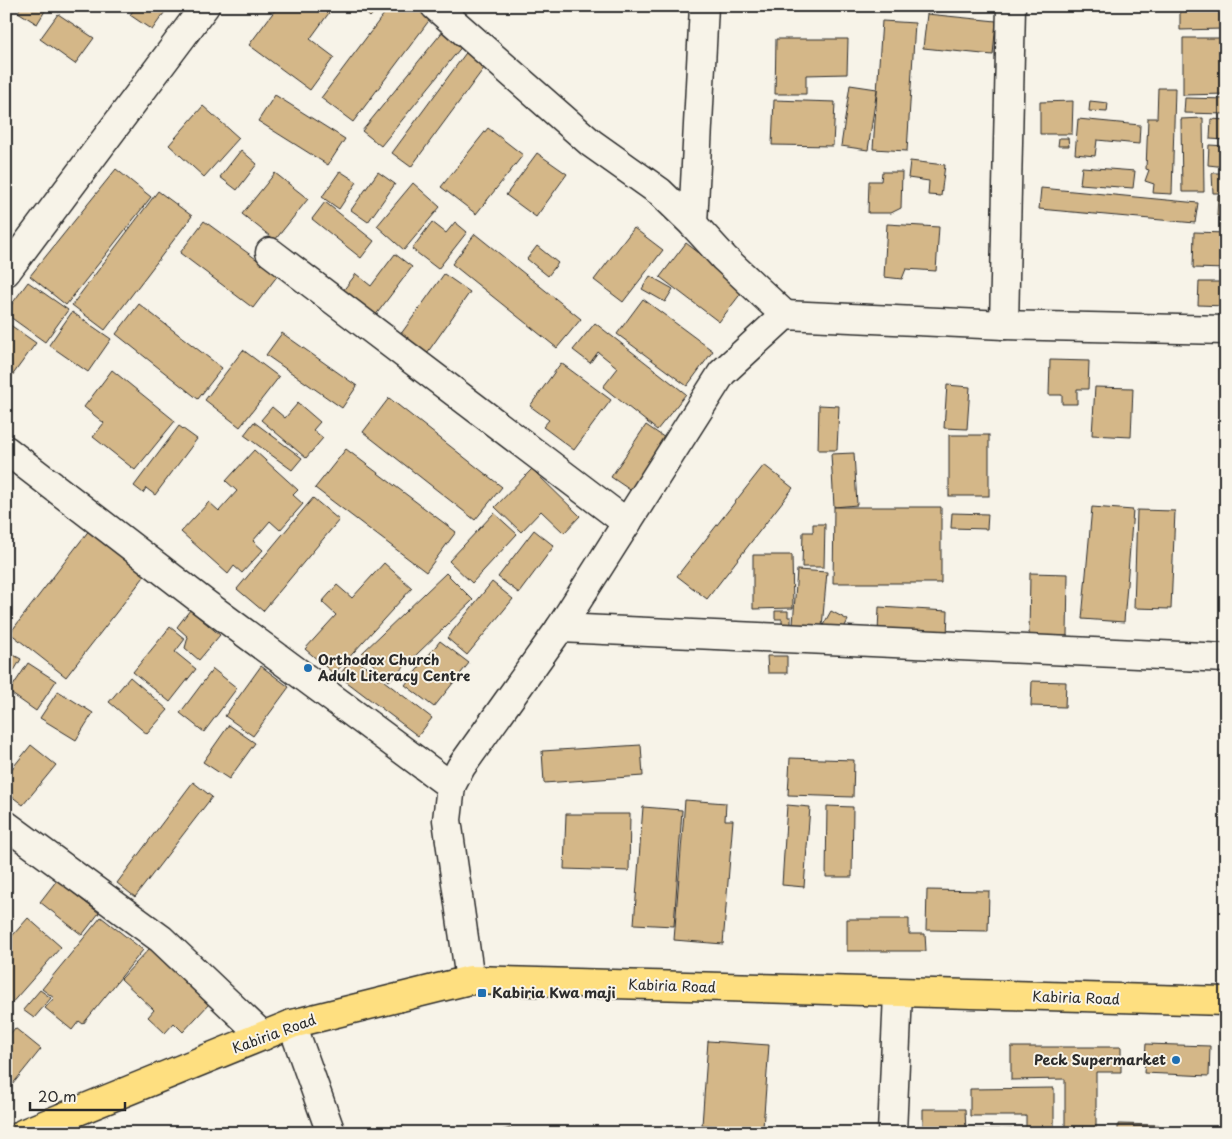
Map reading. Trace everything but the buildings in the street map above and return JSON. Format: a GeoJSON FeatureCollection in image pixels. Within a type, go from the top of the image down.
{"type":"FeatureCollection","features":[{"type":"Feature","properties":{"kind":"main road","name":"Kabiria Road"},"geometry":{"type":"LineString","coordinates":[[24,1133],[292,1024],[470,980],[1226,1001]]}},
{"type":"Feature","properties":{"kind":"street"},"geometry":{"type":"LineString","coordinates":[[6,272],[205,6]]}},
{"type":"Feature","properties":{"kind":"street"},"geometry":{"type":"LineString","coordinates":[[435,6],[591,143],[660,192],[694,224],[724,258],[785,315],[1004,325],[1226,330]]}},
{"type":"Feature","properties":{"kind":"street"},"geometry":{"type":"LineString","coordinates":[[694,224],[704,6]]}},
{"type":"Feature","properties":{"kind":"street"},"geometry":{"type":"LineString","coordinates":[[1004,325],[1011,6]]}},
{"type":"Feature","properties":{"kind":"street"},"geometry":{"type":"LineString","coordinates":[[270,252],[627,523]]}},
{"type":"Feature","properties":{"kind":"street"},"geometry":{"type":"LineString","coordinates":[[470,980],[447,820],[451,786],[461,767],[560,628],[722,373],[785,315]]}},
{"type":"Feature","properties":{"kind":"street"},"geometry":{"type":"LineString","coordinates":[[6,450],[206,604],[451,786]]}},
{"type":"Feature","properties":{"kind":"street"},"geometry":{"type":"LineString","coordinates":[[560,628],[1226,658]]}},
{"type":"Feature","properties":{"kind":"street"},"geometry":{"type":"LineString","coordinates":[[6,825],[161,939],[263,1036]]}},
{"type":"Feature","properties":{"kind":"street"},"geometry":{"type":"LineString","coordinates":[[892,1133],[898,993]]}},
{"type":"Feature","properties":{"kind":"street"},"geometry":{"type":"LineString","coordinates":[[292,1024],[331,1133]]}},
{"type":"Feature","properties":{"kind":"place","name":"Orthodox Church Adult Literacy Centre"},"geometry":{"type":"Point","coordinates":[308,668]}},
{"type":"Feature","properties":{"kind":"place","name":"Kabiria Kwa maji"},"geometry":{"type":"Point","coordinates":[482,993]}},
{"type":"Feature","properties":{"kind":"place","name":"Peck Supermarket"},"geometry":{"type":"Point","coordinates":[1176,1060]}}]}
